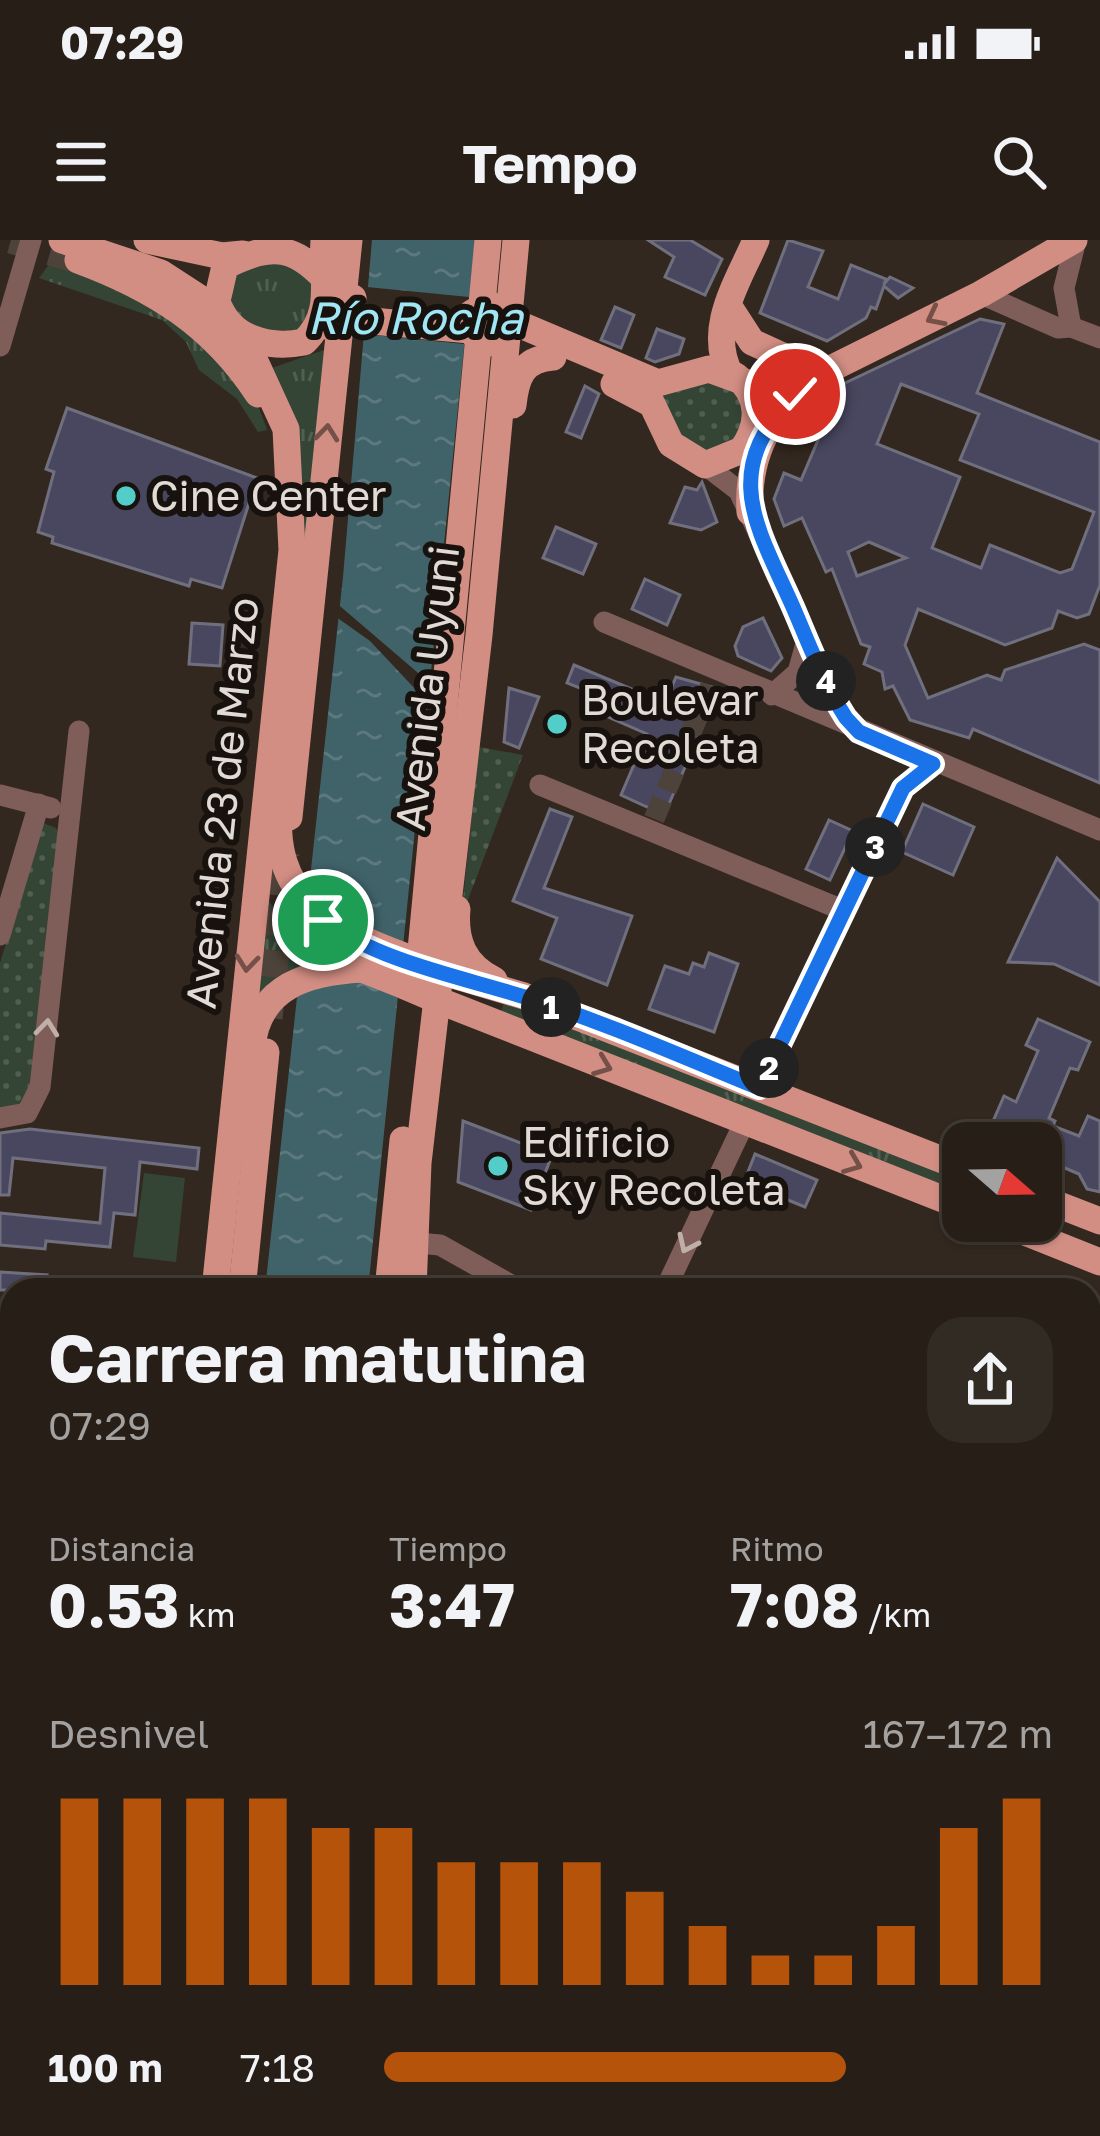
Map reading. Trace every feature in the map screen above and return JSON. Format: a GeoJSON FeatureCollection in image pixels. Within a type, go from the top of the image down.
{"type":"FeatureCollection","features":[{"type":"Feature","properties":{"kind":"main road"},"geometry":{"type":"LineString","coordinates":[[147,240],[223,256],[280,247],[341,279],[550,346],[648,389],[670,444],[691,461],[705,464],[742,450],[754,426],[753,399],[733,375],[720,344],[728,304],[756,240]]}},
{"type":"Feature","properties":{"kind":"main road","name":"Avenida Uyuni"},"geometry":{"type":"LineString","coordinates":[[414,1278],[418,1163],[461,777],[467,634],[454,571],[488,240]]}},
{"type":"Feature","properties":{"kind":"main road"},"geometry":{"type":"LineString","coordinates":[[467,634],[466,571],[487,380],[489,304],[501,240]]}},
{"type":"Feature","properties":{"kind":"main road","name":"Avenida Uyuni"},"geometry":{"type":"LineString","coordinates":[[389,1278],[516,240]]}},
{"type":"Feature","properties":{"kind":"main road"},"geometry":{"type":"LineString","coordinates":[[531,240],[529,302],[550,346]]}},
{"type":"Feature","properties":{"kind":"main road"},"geometry":{"type":"LineString","coordinates":[[648,389],[709,369],[772,389],[815,379],[1075,240]]}},
{"type":"Feature","properties":{"kind":"main road"},"geometry":{"type":"LineString","coordinates":[[70,250],[160,273],[262,344],[304,342],[322,319],[341,279]]}},
{"type":"Feature","properties":{"kind":"main road"},"geometry":{"type":"LineString","coordinates":[[70,250],[159,294],[199,323],[249,380],[288,456]]}},
{"type":"Feature","properties":{"kind":"main road"},"geometry":{"type":"LineString","coordinates":[[221,313],[219,277],[243,254]]}},
{"type":"Feature","properties":{"kind":"main road"},"geometry":{"type":"LineString","coordinates":[[304,342],[341,279]]}},
{"type":"Feature","properties":{"kind":"main road","name":"Avenida 23 de Marzo"},"geometry":{"type":"LineString","coordinates":[[289,817],[341,279]]}},
{"type":"Feature","properties":{"kind":"main road"},"geometry":{"type":"LineString","coordinates":[[728,304],[752,342],[815,379]]}},
{"type":"Feature","properties":{"kind":"main road","name":"Avenida 23 de Marzo"},"geometry":{"type":"LineString","coordinates":[[216,1278],[292,550],[281,410],[244,334]]}},
{"type":"Feature","properties":{"kind":"main road"},"geometry":{"type":"LineString","coordinates":[[467,634],[494,573],[516,383],[550,346]]}},
{"type":"Feature","properties":{"kind":"main road"},"geometry":{"type":"LineString","coordinates":[[750,512],[752,470],[764,435],[815,379]]}},
{"type":"Feature","properties":{"kind":"main road"},"geometry":{"type":"LineString","coordinates":[[313,577],[300,625],[278,813],[283,858],[307,915],[450,995],[514,999],[942,1160]]}},
{"type":"Feature","properties":{"kind":"main road"},"geometry":{"type":"LineString","coordinates":[[461,777],[469,802],[456,934],[477,970],[514,999]]}},
{"type":"Feature","properties":{"kind":"main road"},"geometry":{"type":"LineString","coordinates":[[260,847],[274,882],[362,969]]}},
{"type":"Feature","properties":{"kind":"main road"},"geometry":{"type":"LineString","coordinates":[[229,1278],[254,1030],[266,1005],[301,977],[362,969],[450,995],[942,1200]]}},
{"type":"Feature","properties":{"kind":"main road"},"geometry":{"type":"LineString","coordinates":[[418,1237],[440,1039],[450,995]]}},
{"type":"Feature","properties":{"kind":"main road","name":"Avenida 23 de Marzo"},"geometry":{"type":"LineString","coordinates":[[243,1278],[266,1052]]}},
{"type":"Feature","properties":{"kind":"main road"},"geometry":{"type":"LineString","coordinates":[[1062,1207],[1100,1222]]}},
{"type":"Feature","properties":{"kind":"main road"},"geometry":{"type":"LineString","coordinates":[[1050,1242],[1100,1262]]}},
{"type":"Feature","properties":{"kind":"street"},"geometry":{"type":"LineString","coordinates":[[0,346],[31,240]]}},
{"type":"Feature","properties":{"kind":"street"},"geometry":{"type":"LineString","coordinates":[[1071,327],[1064,288],[1075,240]]}},
{"type":"Feature","properties":{"kind":"street"},"geometry":{"type":"LineString","coordinates":[[981,294],[1058,328],[1071,327],[1100,338]]}},
{"type":"Feature","properties":{"kind":"street"},"geometry":{"type":"LineString","coordinates":[[705,464],[739,491],[838,705],[859,732]]}},
{"type":"Feature","properties":{"kind":"street"},"geometry":{"type":"LineString","coordinates":[[604,622],[714,678],[772,695],[1100,830]]}},
{"type":"Feature","properties":{"kind":"street"},"geometry":{"type":"LineString","coordinates":[[772,695],[797,672],[807,639]]}},
{"type":"Feature","properties":{"kind":"street"},"geometry":{"type":"LineString","coordinates":[[0,1118],[27,1113],[40,1087],[79,731]]}},
{"type":"Feature","properties":{"kind":"street"},"geometry":{"type":"LineString","coordinates":[[759,1088],[903,788],[933,764]]}},
{"type":"Feature","properties":{"kind":"street"},"geometry":{"type":"LineString","coordinates":[[540,785],[652,824],[845,911]]}},
{"type":"Feature","properties":{"kind":"street"},"geometry":{"type":"LineString","coordinates":[[0,795],[70,812]]}},
{"type":"Feature","properties":{"kind":"street"},"geometry":{"type":"LineString","coordinates":[[0,935],[39,805]]}},
{"type":"Feature","properties":{"kind":"street"},"geometry":{"type":"LineString","coordinates":[[671,1278],[745,1121]]}},
{"type":"Feature","properties":{"kind":"street"},"geometry":{"type":"LineString","coordinates":[[418,1237],[499,1278]]}},
{"type":"Feature","properties":{"kind":"green space"},"geometry":{"type":"Polygon","coordinates":[[[274,256],[310,280],[315,293],[301,330],[262,331],[233,310],[229,279],[274,256]]]}},
{"type":"Feature","properties":{"kind":"green space"},"geometry":{"type":"Polygon","coordinates":[[[51,262],[116,287],[180,322],[233,370],[267,430],[258,432],[237,399],[199,370],[186,342],[162,320],[39,278],[51,262]]]}},
{"type":"Feature","properties":{"kind":"green space"},"geometry":{"type":"Polygon","coordinates":[[[324,350],[301,577],[301,458],[269,369],[324,350]]]}},
{"type":"Feature","properties":{"kind":"green space"},"geometry":{"type":"Polygon","coordinates":[[[701,378],[733,385],[747,413],[734,442],[704,451],[687,445],[656,390],[701,378]]]}},
{"type":"Feature","properties":{"kind":"green space"},"geometry":{"type":"Polygon","coordinates":[[[479,747],[523,755],[461,918],[479,747]]]}},
{"type":"Feature","properties":{"kind":"green space"},"geometry":{"type":"Polygon","coordinates":[[[43,823],[56,828],[60,837],[29,1105],[0,1115],[0,963],[43,823]]]}},
{"type":"Feature","properties":{"kind":"green space"},"geometry":{"type":"Polygon","coordinates":[[[264,895],[304,947],[302,968],[256,1008],[264,895]]]}},
{"type":"Feature","properties":{"kind":"green space"},"geometry":{"type":"Polygon","coordinates":[[[505,1001],[942,1170],[942,1188],[499,1016],[505,1001]]]}},
{"type":"Feature","properties":{"kind":"green space"},"geometry":{"type":"Polygon","coordinates":[[[144,1173],[185,1178],[176,1262],[133,1257],[144,1173]]]}},
{"type":"Feature","properties":{"kind":"water","name":"Río Rocha"},"geometry":{"type":"Polygon","coordinates":[[[372,240],[475,240],[369,1278],[266,1278],[343,577],[372,240]]]}},
{"type":"Feature","properties":{"kind":"pier"},"geometry":{"type":"Polygon","coordinates":[[[367,287],[469,297],[464,344],[362,334],[367,287]]]}},
{"type":"Feature","properties":{"kind":"pier"},"geometry":{"type":"Polygon","coordinates":[[[334,601],[424,678],[436,692],[434,709],[370,641],[332,614],[334,601]]]}},
{"type":"Feature","properties":{"kind":"building"},"geometry":{"type":"Polygon","coordinates":[[[648,240],[690,240],[722,259],[705,295],[665,277],[674,257],[648,240]]]}},
{"type":"Feature","properties":{"kind":"building"},"geometry":{"type":"Polygon","coordinates":[[[788,240],[823,251],[808,287],[838,299],[851,265],[886,279],[884,284],[890,277],[913,288],[898,298],[884,286],[876,309],[871,307],[866,318],[827,341],[760,313],[788,240]]]}},
{"type":"Feature","properties":{"kind":"building"},"geometry":{"type":"Polygon","coordinates":[[[615,307],[634,315],[621,348],[601,340],[615,307]]]}},
{"type":"Feature","properties":{"kind":"building"},"geometry":{"type":"Polygon","coordinates":[[[980,319],[1004,324],[977,393],[1100,442],[1100,585],[1089,614],[1077,618],[1058,611],[1052,628],[1005,645],[918,609],[905,645],[928,698],[987,675],[1001,680],[1005,670],[1084,644],[1100,650],[1100,783],[973,729],[969,738],[910,720],[893,686],[885,689],[882,672],[864,664],[870,647],[861,644],[832,569],[826,572],[802,518],[784,526],[774,499],[784,473],[801,480],[818,440],[800,433],[805,417],[800,415],[822,394],[980,319]],[[901,384],[877,444],[960,477],[932,548],[981,568],[990,545],[1060,573],[1072,569],[1094,512],[960,460],[979,414],[901,384]],[[869,542],[848,552],[857,576],[906,558],[869,542]]]}},
{"type":"Feature","properties":{"kind":"building"},"geometry":{"type":"Polygon","coordinates":[[[657,329],[684,339],[679,354],[655,362],[646,358],[657,329]]]}},
{"type":"Feature","properties":{"kind":"building"},"geometry":{"type":"Polygon","coordinates":[[[585,386],[599,394],[581,438],[566,432],[585,386]]]}},
{"type":"Feature","properties":{"kind":"building"},"geometry":{"type":"Polygon","coordinates":[[[67,408],[257,478],[222,588],[191,579],[189,586],[52,543],[53,537],[38,532],[54,472],[46,469],[67,408]]]}},
{"type":"Feature","properties":{"kind":"building"},"geometry":{"type":"Polygon","coordinates":[[[702,482],[717,522],[701,530],[670,523],[685,487],[697,490],[702,482]]]}},
{"type":"Feature","properties":{"kind":"building"},"geometry":{"type":"Polygon","coordinates":[[[556,527],[596,544],[583,574],[543,558],[556,527]]]}},
{"type":"Feature","properties":{"kind":"building"},"geometry":{"type":"Polygon","coordinates":[[[645,579],[680,595],[667,625],[632,609],[645,579]]]}},
{"type":"Feature","properties":{"kind":"building"},"geometry":{"type":"Polygon","coordinates":[[[763,618],[782,658],[771,671],[738,656],[735,646],[743,627],[763,618]]]}},
{"type":"Feature","properties":{"kind":"building"},"geometry":{"type":"Polygon","coordinates":[[[192,623],[223,625],[220,666],[189,664],[192,623]]]}},
{"type":"Feature","properties":{"kind":"building"},"geometry":{"type":"Polygon","coordinates":[[[574,665],[665,703],[676,677],[719,689],[669,804],[647,807],[621,795],[647,734],[592,710],[598,695],[567,683],[574,665]]]}},
{"type":"Feature","properties":{"kind":"building"},"geometry":{"type":"Polygon","coordinates":[[[509,688],[539,697],[519,748],[504,742],[509,688]]]}},
{"type":"Feature","properties":{"kind":"building"},"geometry":{"type":"Polygon","coordinates":[[[923,804],[974,827],[953,875],[902,852],[923,804]]]}},
{"type":"Feature","properties":{"kind":"building"},"geometry":{"type":"Polygon","coordinates":[[[550,809],[572,817],[544,888],[632,916],[607,985],[541,959],[557,918],[513,901],[550,809]]]}},
{"type":"Feature","properties":{"kind":"building"},"geometry":{"type":"Polygon","coordinates":[[[829,820],[853,831],[830,880],[806,869],[829,820]]]}},
{"type":"Feature","properties":{"kind":"building"},"geometry":{"type":"Polygon","coordinates":[[[1057,858],[1100,902],[1100,985],[1054,964],[1008,962],[1057,858]]]}},
{"type":"Feature","properties":{"kind":"building"},"geometry":{"type":"Polygon","coordinates":[[[709,953],[738,964],[714,1032],[649,1009],[665,966],[689,974],[693,963],[704,967],[709,953]]]}},
{"type":"Feature","properties":{"kind":"building"},"geometry":{"type":"Polygon","coordinates":[[[1038,1019],[1090,1042],[1078,1070],[1070,1068],[1049,1118],[1055,1122],[993,1122],[1004,1096],[1016,1102],[1038,1051],[1026,1045],[1038,1019]]]}},
{"type":"Feature","properties":{"kind":"building"},"geometry":{"type":"Polygon","coordinates":[[[1088,1116],[1100,1121],[1100,1192],[1087,1189],[1079,1174],[1062,1167],[1062,1129],[1079,1136],[1088,1116]]]}},
{"type":"Feature","properties":{"kind":"building","name":"Edificio Sky Recoleta"},"geometry":{"type":"Polygon","coordinates":[[[463,1121],[552,1155],[531,1210],[458,1182],[463,1121]]]}},
{"type":"Feature","properties":{"kind":"building"},"geometry":{"type":"Polygon","coordinates":[[[30,1129],[199,1148],[197,1169],[140,1162],[135,1215],[114,1213],[110,1247],[46,1241],[45,1249],[0,1245],[0,1213],[100,1223],[105,1168],[13,1158],[9,1195],[0,1195],[0,1133],[30,1129]]]}},
{"type":"Feature","properties":{"kind":"building"},"geometry":{"type":"Polygon","coordinates":[[[755,1154],[817,1180],[805,1207],[744,1182],[755,1154]]]}},
{"type":"Feature","properties":{"kind":"building"},"geometry":{"type":"Polygon","coordinates":[[[0,1272],[47,1275],[47,1278],[0,1278],[0,1272]]]}},
{"type":"Feature","properties":{"kind":"tunnel"},"geometry":{"type":"LineString","coordinates":[[11,240],[78,260]]}},
{"type":"Feature","properties":{"kind":"tunnel"},"geometry":{"type":"LineString","coordinates":[[654,819],[711,685]]}},
{"type":"Feature","properties":{"kind":"tunnel"},"geometry":{"type":"LineString","coordinates":[[269,1018],[286,853]]}},
{"type":"Feature","properties":{"kind":"place","name":"Cine Center"},"geometry":{"type":"Point","coordinates":[126,496]}},
{"type":"Feature","properties":{"kind":"place","name":"Boulevar Recoleta"},"geometry":{"type":"Point","coordinates":[557,724]}},
{"type":"Feature","properties":{"kind":"place","name":"Edificio Sky Recoleta"},"geometry":{"type":"Point","coordinates":[498,1166]}},
{"type":"Feature","properties":{"kind":"route"},"geometry":{"type":"LineString","coordinates":[[323,920],[345,934],[443,973],[524,996],[759,1088],[903,788],[933,764],[859,732],[846,718],[750,512],[755,456],[769,425],[795,394]]}}]}
